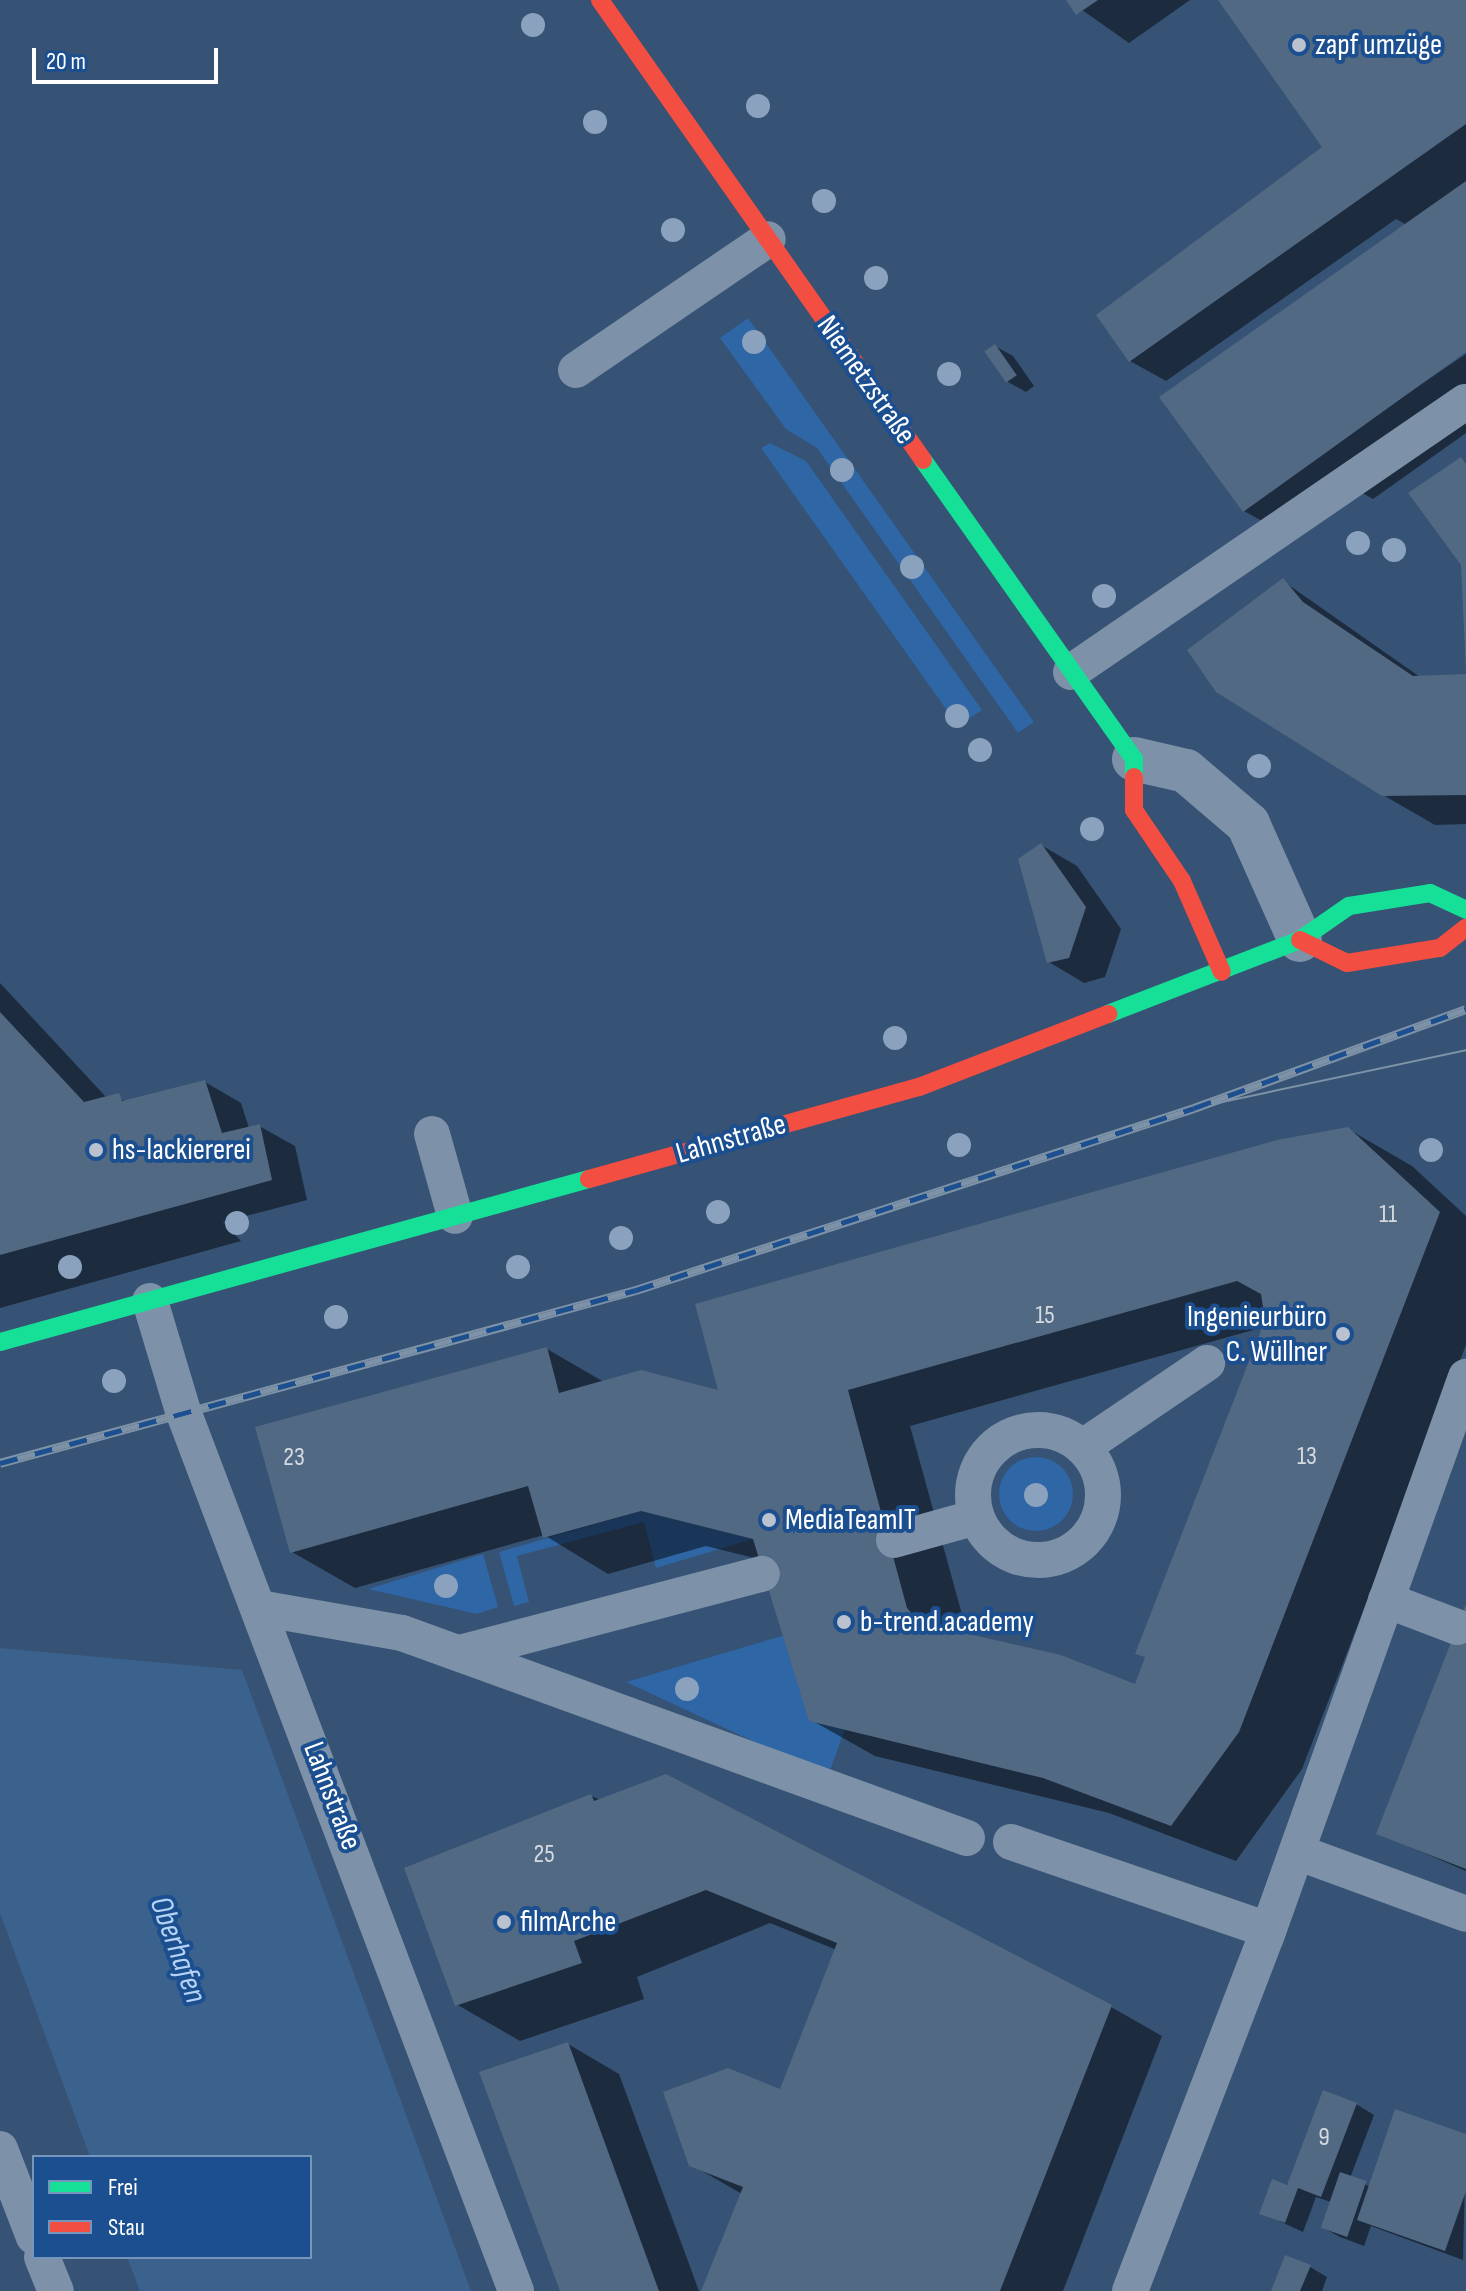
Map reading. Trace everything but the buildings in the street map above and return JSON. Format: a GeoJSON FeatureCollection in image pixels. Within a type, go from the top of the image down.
{"type":"FeatureCollection","features":[{"type":"Feature","properties":{"kind":"street","name":"Niemetzstraße"},"geometry":{"type":"LineString","coordinates":[[600,0],[1134,759]]}},
{"type":"Feature","properties":{"kind":"street"},"geometry":{"type":"LineString","coordinates":[[1222,972],[1182,881],[1134,810],[1134,759],[1186,771],[1248,824],[1300,940],[1347,963],[1440,948],[1466,928]]}},
{"type":"Feature","properties":{"kind":"street","name":"Lahnstraße"},"geometry":{"type":"LineString","coordinates":[[0,1342],[919,1087],[1300,940],[1349,906],[1400,895],[1430,893],[1466,910]]}},
{"type":"Feature","properties":{"kind":"lane"},"geometry":{"type":"LineString","coordinates":[[576,370],[768,239]]}},
{"type":"Feature","properties":{"kind":"lane"},"geometry":{"type":"LineString","coordinates":[[1071,672],[1466,402]]}},
{"type":"Feature","properties":{"kind":"lane"},"geometry":{"type":"LineString","coordinates":[[432,1134],[455,1216]]}},
{"type":"Feature","properties":{"kind":"lane","name":"Lahnstraße"},"geometry":{"type":"LineString","coordinates":[[150,1301],[183,1411],[516,2291]]}},
{"type":"Feature","properties":{"kind":"lane"},"geometry":{"type":"LineString","coordinates":[[1083,1447],[1207,1363]]}},
{"type":"Feature","properties":{"kind":"lane"},"geometry":{"type":"LineString","coordinates":[[1130,2291],[1297,1852],[1466,1377]]}},
{"type":"Feature","properties":{"kind":"lane"},"geometry":{"type":"LineString","coordinates":[[1042,1429],[1083,1447],[1103,1487],[1093,1531],[1077,1547],[1056,1558],[1011,1555],[977,1517],[974,1479],[998,1441],[1042,1429]]}},
{"type":"Feature","properties":{"kind":"lane"},"geometry":{"type":"LineString","coordinates":[[894,1540],[977,1517]]}},
{"type":"Feature","properties":{"kind":"lane"},"geometry":{"type":"LineString","coordinates":[[460,1653],[762,1574]]}},
{"type":"Feature","properties":{"kind":"lane"},"geometry":{"type":"LineString","coordinates":[[1386,1600],[1457,1627]]}},
{"type":"Feature","properties":{"kind":"lane"},"geometry":{"type":"LineString","coordinates":[[259,1608],[402,1633],[967,1838]]}},
{"type":"Feature","properties":{"kind":"lane"},"geometry":{"type":"LineString","coordinates":[[1011,1842],[1268,1930]]}},
{"type":"Feature","properties":{"kind":"lane"},"geometry":{"type":"LineString","coordinates":[[1297,1852],[1466,1914]]}},
{"type":"Feature","properties":{"kind":"lane"},"geometry":{"type":"LineString","coordinates":[[3,2162],[32,2232]]}},
{"type":"Feature","properties":{"kind":"lane"},"geometry":{"type":"LineString","coordinates":[[43,2259],[56,2291]]}},
{"type":"Feature","properties":{"kind":"shaded area"},"geometry":{"type":"Polygon","coordinates":[[[748,318],[1034,722],[1018,733],[817,448],[786,429],[720,338],[748,318]]]}},
{"type":"Feature","properties":{"kind":"shaded area"},"geometry":{"type":"Polygon","coordinates":[[[770,443],[806,461],[982,710],[958,726],[761,448],[770,443]]]}},
{"type":"Feature","properties":{"kind":"shaded area"},"geometry":{"type":"Polygon","coordinates":[[[1036,1457],[1057,1463],[1067,1473],[1073,1494],[1067,1515],[1057,1525],[1036,1531],[1015,1525],[1005,1515],[999,1494],[1005,1473],[1015,1463],[1036,1457]]]}},
{"type":"Feature","properties":{"kind":"shaded area"},"geometry":{"type":"Polygon","coordinates":[[[641,1511],[753,1539],[656,1568],[644,1522],[517,1556],[529,1602],[514,1606],[499,1552],[641,1511]]]}},
{"type":"Feature","properties":{"kind":"shaded area"},"geometry":{"type":"Polygon","coordinates":[[[483,1554],[498,1607],[477,1614],[368,1589],[483,1554]]]}},
{"type":"Feature","properties":{"kind":"shaded area"},"geometry":{"type":"Polygon","coordinates":[[[785,1635],[845,1729],[828,1776],[626,1682],[785,1635]]]}},
{"type":"Feature","properties":{"kind":"water","name":"Oberhafen"},"geometry":{"type":"Polygon","coordinates":[[[0,1648],[242,1670],[471,2291],[140,2291],[128,2259],[312,2259],[312,2155],[89,2155],[0,1913],[0,1648]]]}},
{"type":"Feature","properties":{"kind":"tram line"},"geometry":{"type":"LineString","coordinates":[[1194,1108],[1466,1050]]}},
{"type":"Feature","properties":{"kind":"railway"},"geometry":{"type":"LineString","coordinates":[[0,1463],[636,1290],[1194,1108],[1466,1009]]}},
{"type":"Feature","properties":{"kind":"traffic: fast"},"geometry":{"type":"LineString","coordinates":[[923,460],[1134,759],[1134,777]]}},
{"type":"Feature","properties":{"kind":"traffic: fast"},"geometry":{"type":"LineString","coordinates":[[1108,1014],[1300,940],[1349,906],[1430,893],[1466,910]]}},
{"type":"Feature","properties":{"kind":"traffic: fast"},"geometry":{"type":"LineString","coordinates":[[0,1342],[589,1179]]}},
{"type":"Feature","properties":{"kind":"traffic: jam"},"geometry":{"type":"LineString","coordinates":[[600,0],[923,460]]}},
{"type":"Feature","properties":{"kind":"traffic: jam"},"geometry":{"type":"LineString","coordinates":[[1134,777],[1134,810],[1182,881],[1222,972]]}},
{"type":"Feature","properties":{"kind":"traffic: jam"},"geometry":{"type":"LineString","coordinates":[[1300,940],[1347,963],[1440,948],[1466,928]]}},
{"type":"Feature","properties":{"kind":"traffic: jam"},"geometry":{"type":"LineString","coordinates":[[589,1179],[919,1087],[1108,1014]]}},
{"type":"Feature","properties":{"kind":"place","name":"zapf umzüge"},"geometry":{"type":"Point","coordinates":[1299,45]}},
{"type":"Feature","properties":{"kind":"place","name":"hs-lackiererei"},"geometry":{"type":"Point","coordinates":[96,1150]}},
{"type":"Feature","properties":{"kind":"place","name":"Ingenieurbüro C. Wüllner"},"geometry":{"type":"Point","coordinates":[1343,1334]}},
{"type":"Feature","properties":{"kind":"place","name":"MediaTeamIT"},"geometry":{"type":"Point","coordinates":[769,1520]}},
{"type":"Feature","properties":{"kind":"place","name":"b-trend.academy"},"geometry":{"type":"Point","coordinates":[844,1622]}},
{"type":"Feature","properties":{"kind":"place","name":"filmArche"},"geometry":{"type":"Point","coordinates":[504,1922]}}]}
